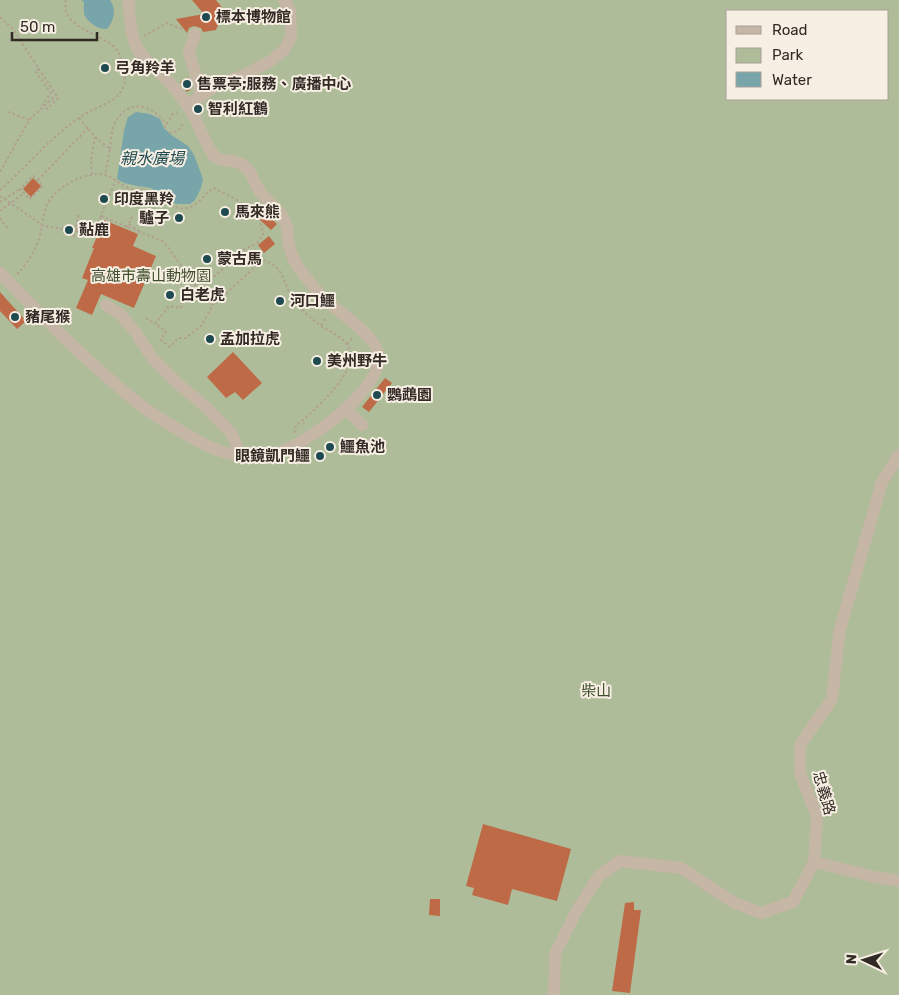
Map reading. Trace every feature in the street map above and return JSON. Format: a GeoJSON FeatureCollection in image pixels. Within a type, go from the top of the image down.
{"type":"FeatureCollection","features":[{"type":"Feature","properties":{"kind":"lane"},"geometry":{"type":"LineString","coordinates":[[4,277],[41,316],[96,368],[147,410],[201,443],[223,453],[240,456],[272,456],[295,445],[346,409],[362,394],[375,377],[379,357],[376,345],[326,300],[299,269],[289,246],[288,227],[280,213],[261,194],[245,166],[233,161],[221,161],[214,156],[197,121],[187,106],[165,78],[151,66],[137,49],[129,10],[130,0]]}},
{"type":"Feature","properties":{"kind":"lane"},"geometry":{"type":"LineString","coordinates":[[187,106],[216,86],[244,75],[271,60],[284,50],[291,37],[290,10],[284,0]]}},
{"type":"Feature","properties":{"kind":"lane"},"geometry":{"type":"LineString","coordinates":[[190,32],[189,52],[199,85],[200,97]]}},
{"type":"Feature","properties":{"kind":"lane"},"geometry":{"type":"LineString","coordinates":[[106,305],[120,314],[154,359],[176,382],[206,407],[232,434],[240,456]]}},
{"type":"Feature","properties":{"kind":"lane"},"geometry":{"type":"LineString","coordinates":[[346,409],[362,425]]}},
{"type":"Feature","properties":{"kind":"lane","name":"忠義路"},"geometry":{"type":"LineString","coordinates":[[554,995],[555,954],[578,910],[599,876],[620,861],[681,868],[733,902],[761,913],[793,902],[814,862],[817,817],[800,773],[800,745],[832,700],[839,632],[882,482],[899,455]]}},
{"type":"Feature","properties":{"kind":"lane"},"geometry":{"type":"LineString","coordinates":[[814,862],[899,881]]}},
{"type":"Feature","properties":{"kind":"path"},"geometry":{"type":"LineString","coordinates":[[0,190],[67,127],[120,94],[125,81],[118,52],[104,40],[89,33],[70,19],[65,4],[66,0]]}},
{"type":"Feature","properties":{"kind":"path"},"geometry":{"type":"LineString","coordinates":[[0,17],[13,29],[58,98],[48,109],[43,104],[51,93],[35,72],[39,69]]}},
{"type":"Feature","properties":{"kind":"path"},"geometry":{"type":"LineString","coordinates":[[137,49],[140,39],[167,23],[190,32]]}},
{"type":"Feature","properties":{"kind":"path"},"geometry":{"type":"LineString","coordinates":[[0,172],[29,120],[56,95]]}},
{"type":"Feature","properties":{"kind":"path"},"geometry":{"type":"LineString","coordinates":[[105,174],[113,126],[120,116],[134,106],[151,109],[160,115],[166,124]]}},
{"type":"Feature","properties":{"kind":"path"},"geometry":{"type":"LineString","coordinates":[[164,128],[173,114],[187,106]]}},
{"type":"Feature","properties":{"kind":"path"},"geometry":{"type":"LineString","coordinates":[[169,133],[178,131],[183,126],[187,106]]}},
{"type":"Feature","properties":{"kind":"path"},"geometry":{"type":"LineString","coordinates":[[8,112],[29,120]]}},
{"type":"Feature","properties":{"kind":"path"},"geometry":{"type":"LineString","coordinates":[[79,118],[95,137],[110,149]]}},
{"type":"Feature","properties":{"kind":"path"},"geometry":{"type":"LineString","coordinates":[[38,180],[88,128]]}},
{"type":"Feature","properties":{"kind":"path"},"geometry":{"type":"LineString","coordinates":[[92,174],[91,160],[95,137]]}},
{"type":"Feature","properties":{"kind":"path"},"geometry":{"type":"LineString","coordinates":[[4,277],[19,272],[30,256],[40,237],[44,211],[54,195],[74,180],[92,174],[105,174],[131,189],[150,192],[172,206],[179,208],[192,206],[214,188],[237,200],[260,220],[263,235],[257,243],[245,249],[200,290],[184,291],[181,308],[169,306],[155,324]]}},
{"type":"Feature","properties":{"kind":"path"},"geometry":{"type":"LineString","coordinates":[[0,202],[20,189],[33,176],[43,186],[30,199],[20,189]]}},
{"type":"Feature","properties":{"kind":"path"},"geometry":{"type":"LineString","coordinates":[[93,234],[116,180]]}},
{"type":"Feature","properties":{"kind":"path"},"geometry":{"type":"LineString","coordinates":[[0,211],[24,193]]}},
{"type":"Feature","properties":{"kind":"path"},"geometry":{"type":"LineString","coordinates":[[0,196],[44,226],[108,237]]}},
{"type":"Feature","properties":{"kind":"path"},"geometry":{"type":"LineString","coordinates":[[74,237],[79,214]]}},
{"type":"Feature","properties":{"kind":"path"},"geometry":{"type":"LineString","coordinates":[[101,216],[164,242],[213,305]]}},
{"type":"Feature","properties":{"kind":"path"},"geometry":{"type":"LineString","coordinates":[[127,228],[132,217]]}},
{"type":"Feature","properties":{"kind":"path"},"geometry":{"type":"LineString","coordinates":[[0,218],[9,230]]}},
{"type":"Feature","properties":{"kind":"path"},"geometry":{"type":"LineString","coordinates":[[129,224],[140,232]]}},
{"type":"Feature","properties":{"kind":"path"},"geometry":{"type":"LineString","coordinates":[[76,228],[88,234]]}},
{"type":"Feature","properties":{"kind":"path"},"geometry":{"type":"LineString","coordinates":[[146,318],[166,331],[161,340],[170,347],[178,338],[186,338],[201,326],[213,305],[264,260],[271,263],[283,275],[290,294],[296,303],[317,323],[347,344],[349,351],[350,360],[344,376],[331,394],[302,421],[312,434]]}},
{"type":"Feature","properties":{"kind":"green space","name":"柴山"},"geometry":{"type":"Polygon","coordinates":[[[0,0],[899,0],[899,995],[0,995],[0,0]]]}},
{"type":"Feature","properties":{"kind":"water"},"geometry":{"type":"Polygon","coordinates":[[[81,0],[110,0],[114,15],[107,29],[95,26],[87,19],[84,14],[84,2],[81,0]]]}},
{"type":"Feature","properties":{"kind":"water","name":"親水廣場"},"geometry":{"type":"Polygon","coordinates":[[[136,112],[150,114],[160,119],[164,128],[188,146],[194,155],[203,179],[195,200],[190,204],[176,204],[151,188],[124,183],[117,179],[124,130],[128,117],[136,112]]]}},
{"type":"Feature","properties":{"kind":"building","name":"標本博物館"},"geometry":{"type":"Polygon","coordinates":[[[192,0],[216,0],[224,10],[216,30],[203,32],[201,28],[194,26],[189,28],[187,33],[176,19],[204,14],[192,0]]]}},
{"type":"Feature","properties":{"kind":"building"},"geometry":{"type":"Polygon","coordinates":[[[188,77],[191,89],[187,92],[180,82],[188,77]]]}},
{"type":"Feature","properties":{"kind":"building"},"geometry":{"type":"Polygon","coordinates":[[[33,178],[41,186],[31,197],[23,189],[33,178]]]}},
{"type":"Feature","properties":{"kind":"building"},"geometry":{"type":"Polygon","coordinates":[[[265,213],[277,224],[271,230],[260,220],[265,213]]]}},
{"type":"Feature","properties":{"kind":"building"},"geometry":{"type":"Polygon","coordinates":[[[104,220],[138,234],[133,246],[156,256],[134,308],[101,294],[92,315],[76,308],[88,280],[82,278],[104,220]]]}},
{"type":"Feature","properties":{"kind":"building"},"geometry":{"type":"Polygon","coordinates":[[[269,236],[275,244],[264,253],[258,245],[269,236]]]}},
{"type":"Feature","properties":{"kind":"building"},"geometry":{"type":"Polygon","coordinates":[[[0,292],[26,321],[17,329],[0,311],[0,292]]]}},
{"type":"Feature","properties":{"kind":"building"},"geometry":{"type":"Polygon","coordinates":[[[233,352],[262,383],[243,400],[235,392],[226,398],[207,377],[233,352]]]}},
{"type":"Feature","properties":{"kind":"building","name":"鸚鵡園"},"geometry":{"type":"Polygon","coordinates":[[[385,378],[392,383],[369,412],[362,407],[385,378]]]}},
{"type":"Feature","properties":{"kind":"building"},"geometry":{"type":"Polygon","coordinates":[[[483,824],[571,849],[557,901],[512,889],[508,905],[472,895],[474,888],[466,886],[483,824]]]}},
{"type":"Feature","properties":{"kind":"building"},"geometry":{"type":"Polygon","coordinates":[[[430,899],[440,899],[440,916],[429,915],[430,899]]]}},
{"type":"Feature","properties":{"kind":"building"},"geometry":{"type":"Polygon","coordinates":[[[634,902],[634,910],[641,910],[630,993],[612,991],[625,903],[634,902]]]}},
{"type":"Feature","properties":{"kind":"place","name":"標本博物館"},"geometry":{"type":"Point","coordinates":[206,17]}},
{"type":"Feature","properties":{"kind":"place","name":"弓角羚羊"},"geometry":{"type":"Point","coordinates":[105,68]}},
{"type":"Feature","properties":{"kind":"place","name":"售票亭;服務、廣播中心"},"geometry":{"type":"Point","coordinates":[187,84]}},
{"type":"Feature","properties":{"kind":"place","name":"智利紅鶴"},"geometry":{"type":"Point","coordinates":[198,109]}},
{"type":"Feature","properties":{"kind":"place","name":"印度黑羚"},"geometry":{"type":"Point","coordinates":[104,199]}},
{"type":"Feature","properties":{"kind":"place","name":"馬來熊"},"geometry":{"type":"Point","coordinates":[225,212]}},
{"type":"Feature","properties":{"kind":"place","name":"驢子"},"geometry":{"type":"Point","coordinates":[179,218]}},
{"type":"Feature","properties":{"kind":"place","name":"黇鹿"},"geometry":{"type":"Point","coordinates":[69,230]}},
{"type":"Feature","properties":{"kind":"place","name":"蒙古馬"},"geometry":{"type":"Point","coordinates":[207,259]}},
{"type":"Feature","properties":{"kind":"place","name":"白老虎"},"geometry":{"type":"Point","coordinates":[170,295]}},
{"type":"Feature","properties":{"kind":"place","name":"河口鱷"},"geometry":{"type":"Point","coordinates":[280,301]}},
{"type":"Feature","properties":{"kind":"place","name":"豬尾猴"},"geometry":{"type":"Point","coordinates":[15,317]}},
{"type":"Feature","properties":{"kind":"place","name":"孟加拉虎"},"geometry":{"type":"Point","coordinates":[210,339]}},
{"type":"Feature","properties":{"kind":"place","name":"美州野牛"},"geometry":{"type":"Point","coordinates":[317,361]}},
{"type":"Feature","properties":{"kind":"place","name":"鸚鵡園"},"geometry":{"type":"Point","coordinates":[377,395]}},
{"type":"Feature","properties":{"kind":"place","name":"鱷魚池"},"geometry":{"type":"Point","coordinates":[330,447]}},
{"type":"Feature","properties":{"kind":"place","name":"眼鏡凱門鱷"},"geometry":{"type":"Point","coordinates":[320,456]}},
{"type":"Feature","properties":{"kind":"park label","name":"高雄市壽山動物園"},"geometry":{"type":"Point","coordinates":[151,276]}}]}
